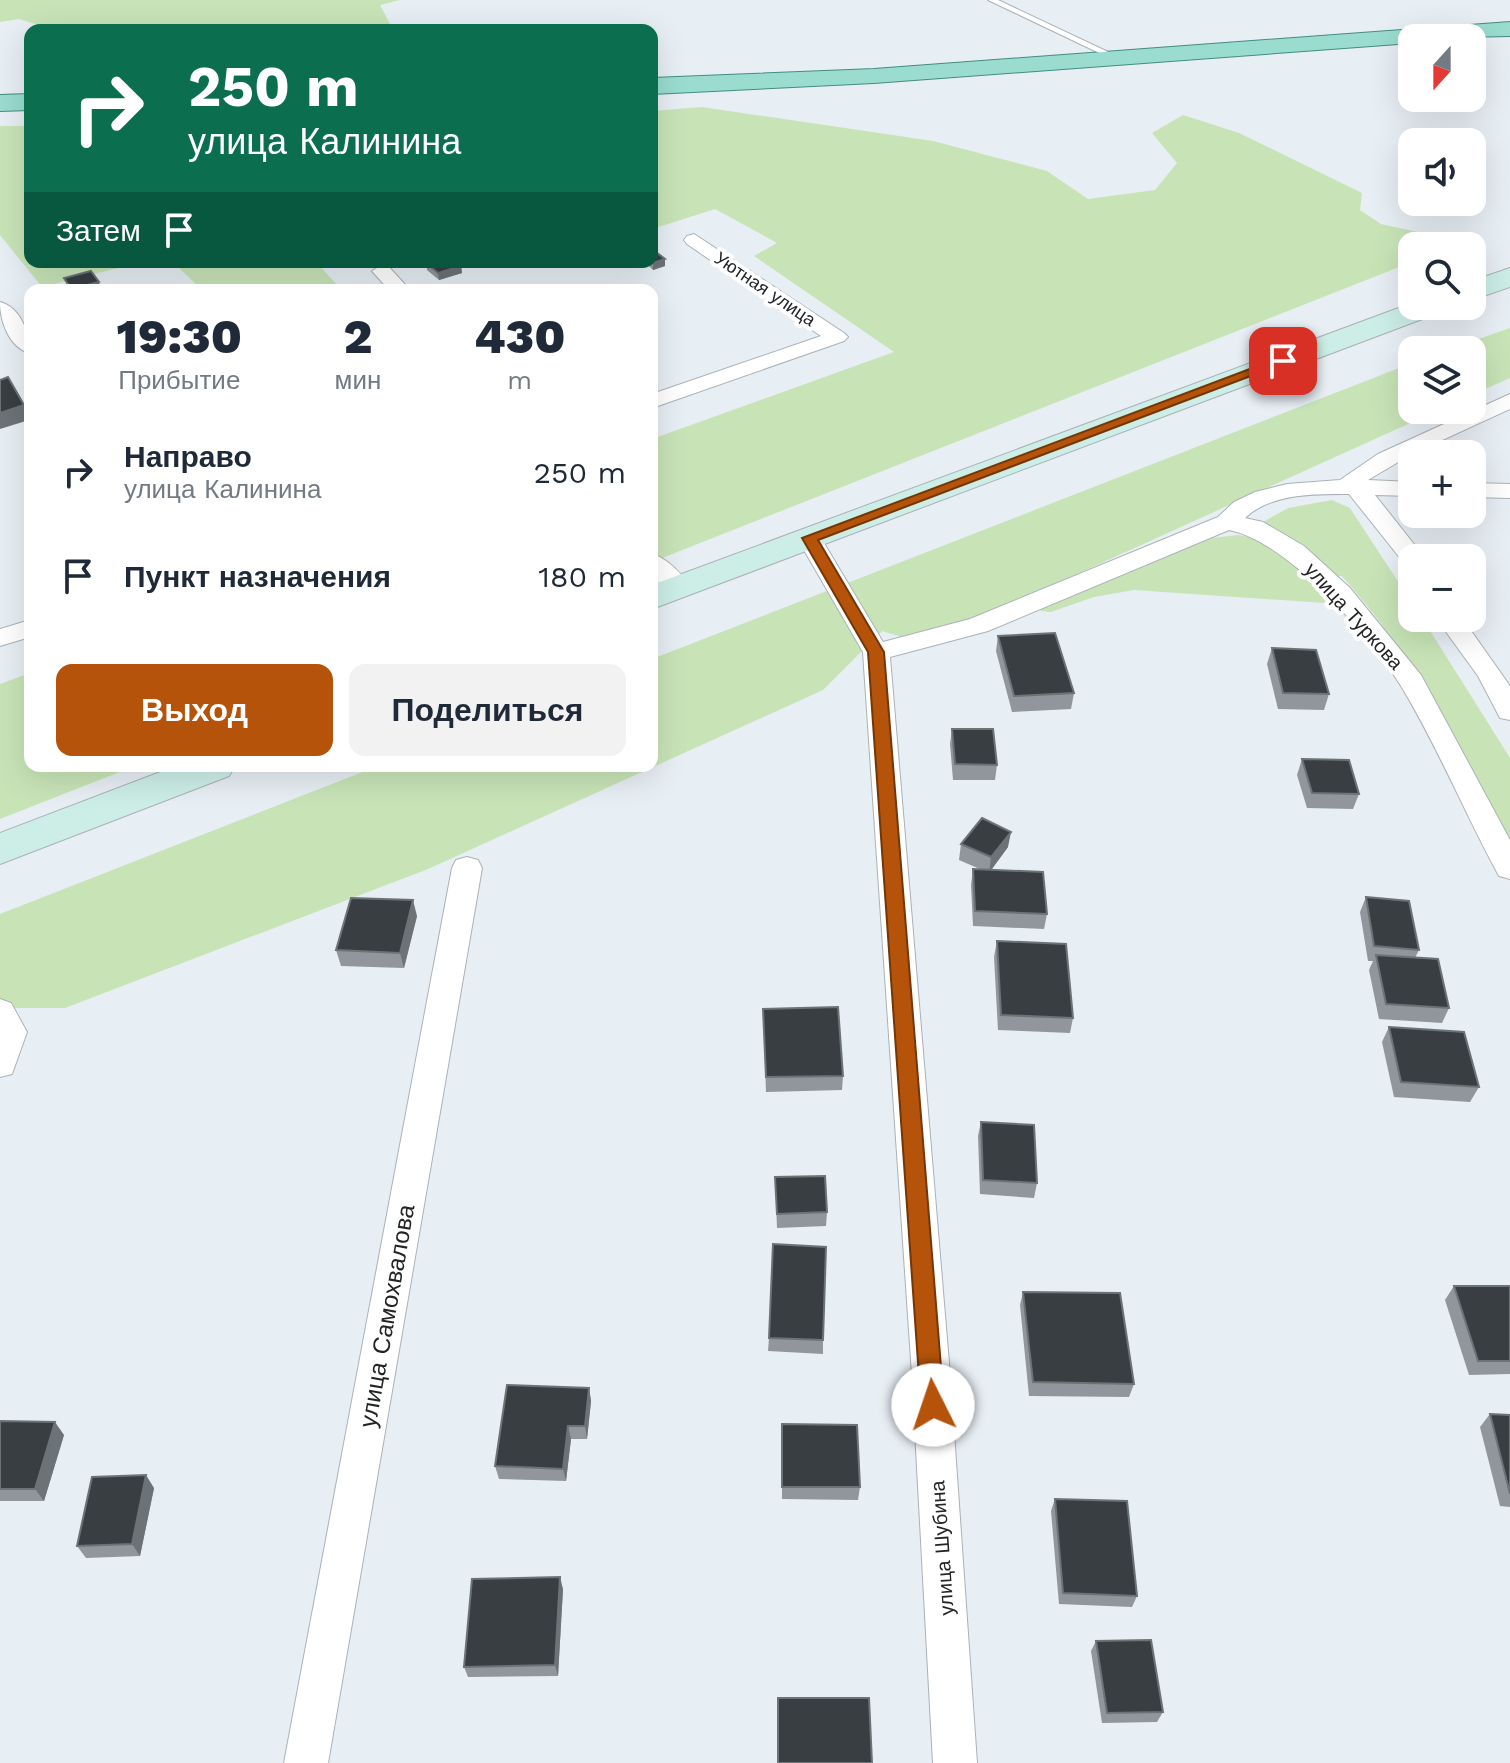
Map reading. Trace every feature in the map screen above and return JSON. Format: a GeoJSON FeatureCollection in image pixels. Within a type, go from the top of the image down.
{"type":"FeatureCollection","features":[{"type":"Feature","properties":{"kind":"main road"},"geometry":{"type":"LineString","coordinates":[[658,86],[1119,59],[1510,29]]}},
{"type":"Feature","properties":{"kind":"main road"},"geometry":{"type":"LineString","coordinates":[[0,103],[24,102]]}},
{"type":"Feature","properties":{"kind":"main road"},"geometry":{"type":"LineString","coordinates":[[1486,286],[1510,277]]}},
{"type":"Feature","properties":{"kind":"main road"},"geometry":{"type":"LineString","coordinates":[[666,593],[1398,318]]}},
{"type":"Feature","properties":{"kind":"main road"},"geometry":{"type":"LineString","coordinates":[[0,849],[199,772]]}},
{"type":"Feature","properties":{"kind":"street","name":"Уютная улица"},"geometry":{"type":"LineString","coordinates":[[658,399],[837,337],[694,240]]}},
{"type":"Feature","properties":{"kind":"street"},"geometry":{"type":"LineString","coordinates":[[382,271],[394,284]]}},
{"type":"Feature","properties":{"kind":"street"},"geometry":{"type":"LineString","coordinates":[[0,308],[24,339]]}},
{"type":"Feature","properties":{"kind":"street"},"geometry":{"type":"LineString","coordinates":[[1402,544],[1351,481],[1386,459],[1510,401]]}},
{"type":"Feature","properties":{"kind":"street"},"geometry":{"type":"LineString","coordinates":[[876,652],[979,625],[1227,522],[1235,511],[1276,494],[1314,487],[1398,489]]}},
{"type":"Feature","properties":{"kind":"street"},"geometry":{"type":"LineString","coordinates":[[1486,490],[1510,491]]}},
{"type":"Feature","properties":{"kind":"street","name":"улица Туркова"},"geometry":{"type":"LineString","coordinates":[[1227,522],[1254,527],[1295,551],[1341,594],[1395,660],[1412,681],[1510,868]]}},
{"type":"Feature","properties":{"kind":"street","name":"улица Шубина"},"geometry":{"type":"LineString","coordinates":[[809,538],[876,652],[931,1375],[955,1763]]}},
{"type":"Feature","properties":{"kind":"street"},"geometry":{"type":"LineString","coordinates":[[0,638],[24,630]]}},
{"type":"Feature","properties":{"kind":"street"},"geometry":{"type":"LineString","coordinates":[[1458,632],[1509,707]]}},
{"type":"Feature","properties":{"kind":"street","name":"улица Самохвалова"},"geometry":{"type":"LineString","coordinates":[[306,1763],[467,868]]}},
{"type":"Feature","properties":{"kind":"street"},"geometry":{"type":"LineString","coordinates":[[0,1012],[11,1032],[0,1064]]}},
{"type":"Feature","properties":{"kind":"lane"},"geometry":{"type":"LineString","coordinates":[[992,0],[1119,59]]}},
{"type":"Feature","properties":{"kind":"green space"},"geometry":{"type":"Polygon","coordinates":[[[0,0],[400,0],[380,5],[390,24],[35,24],[19,19],[0,22],[0,0]]]}},
{"type":"Feature","properties":{"kind":"green space"},"geometry":{"type":"Polygon","coordinates":[[[702,107],[933,141],[1047,171],[1088,199],[1155,190],[1177,163],[1152,133],[1183,115],[1239,133],[1362,193],[1360,210],[1381,224],[1418,232],[1398,232],[1398,268],[658,560],[658,437],[894,352],[754,256],[777,243],[715,209],[658,227],[658,111],[702,107]]]}},
{"type":"Feature","properties":{"kind":"green space"},"geometry":{"type":"Polygon","coordinates":[[[0,126],[24,126],[24,265],[0,235],[0,126]]]}},
{"type":"Feature","properties":{"kind":"green space"},"geometry":{"type":"Polygon","coordinates":[[[27,268],[118,268],[54,284],[40,284],[27,268]]]}},
{"type":"Feature","properties":{"kind":"green space"},"geometry":{"type":"Polygon","coordinates":[[[179,268],[322,268],[336,284],[196,284],[179,268]]]}},
{"type":"Feature","properties":{"kind":"green space"},"geometry":{"type":"Polygon","coordinates":[[[1510,328],[1510,378],[1486,389],[1486,336],[1510,328]]]}},
{"type":"Feature","properties":{"kind":"green space"},"geometry":{"type":"Polygon","coordinates":[[[1398,368],[1398,424],[1408,424],[978,619],[902,637],[882,631],[823,690],[658,765],[658,657],[1398,368]]]}},
{"type":"Feature","properties":{"kind":"green space"},"geometry":{"type":"Polygon","coordinates":[[[1332,500],[1350,508],[1398,582],[1398,632],[1431,632],[1510,758],[1510,846],[1456,738],[1415,672],[1369,608],[1342,576],[1329,576],[1261,523],[1288,508],[1332,500]]]}},
{"type":"Feature","properties":{"kind":"green space"},"geometry":{"type":"Polygon","coordinates":[[[1239,535],[1268,541],[1335,599],[1325,603],[1134,590],[1094,597],[1051,612],[1040,611],[1052,601],[1212,538],[1239,535]]]}},
{"type":"Feature","properties":{"kind":"green space"},"geometry":{"type":"Polygon","coordinates":[[[24,675],[24,772],[120,772],[0,819],[0,684],[24,675]]]}},
{"type":"Feature","properties":{"kind":"green space"},"geometry":{"type":"Polygon","coordinates":[[[363,772],[642,772],[428,869],[65,1008],[0,1008],[0,914],[363,772]]]}},
{"type":"Feature","properties":{"kind":"building"},"geometry":{"type":"Polygon","coordinates":[[[432,268],[454,268],[438,273],[432,268]]]}},
{"type":"Feature","properties":{"kind":"building"},"geometry":{"type":"Polygon","coordinates":[[[91,271],[99,282],[68,284],[64,278],[91,271]]]}},
{"type":"Feature","properties":{"kind":"building"},"geometry":{"type":"Polygon","coordinates":[[[8,377],[24,405],[0,413],[0,380],[8,377]]]}},
{"type":"Feature","properties":{"kind":"building"},"geometry":{"type":"Polygon","coordinates":[[[1055,633],[1074,693],[1014,696],[998,636],[1055,633]]]}},
{"type":"Feature","properties":{"kind":"building"},"geometry":{"type":"Polygon","coordinates":[[[1272,648],[1316,650],[1329,694],[1283,693],[1272,648]]]}},
{"type":"Feature","properties":{"kind":"building"},"geometry":{"type":"Polygon","coordinates":[[[952,729],[993,729],[997,765],[955,764],[952,729]]]}},
{"type":"Feature","properties":{"kind":"building"},"geometry":{"type":"Polygon","coordinates":[[[1302,759],[1349,760],[1359,794],[1312,793],[1302,759]]]}},
{"type":"Feature","properties":{"kind":"building"},"geometry":{"type":"Polygon","coordinates":[[[982,818],[1011,832],[991,857],[961,844],[982,818]]]}},
{"type":"Feature","properties":{"kind":"building"},"geometry":{"type":"Polygon","coordinates":[[[973,869],[1043,872],[1047,914],[975,911],[973,869]]]}},
{"type":"Feature","properties":{"kind":"building"},"geometry":{"type":"Polygon","coordinates":[[[1366,897],[1409,901],[1419,950],[1374,946],[1366,897]]]}},
{"type":"Feature","properties":{"kind":"building"},"geometry":{"type":"Polygon","coordinates":[[[351,898],[413,900],[400,953],[336,950],[351,898]]]}},
{"type":"Feature","properties":{"kind":"building"},"geometry":{"type":"Polygon","coordinates":[[[997,941],[1066,944],[1073,1018],[1001,1015],[997,941]]]}},
{"type":"Feature","properties":{"kind":"building"},"geometry":{"type":"Polygon","coordinates":[[[1376,955],[1438,959],[1449,1008],[1386,1004],[1376,955]]]}},
{"type":"Feature","properties":{"kind":"building"},"geometry":{"type":"Polygon","coordinates":[[[838,1007],[843,1076],[766,1077],[763,1009],[838,1007]]]}},
{"type":"Feature","properties":{"kind":"building"},"geometry":{"type":"Polygon","coordinates":[[[1389,1027],[1464,1032],[1479,1087],[1401,1082],[1389,1027]]]}},
{"type":"Feature","properties":{"kind":"building"},"geometry":{"type":"Polygon","coordinates":[[[981,1122],[1034,1125],[1037,1183],[983,1180],[981,1122]]]}},
{"type":"Feature","properties":{"kind":"building"},"geometry":{"type":"Polygon","coordinates":[[[825,1176],[827,1212],[777,1214],[775,1177],[825,1176]]]}},
{"type":"Feature","properties":{"kind":"building"},"geometry":{"type":"Polygon","coordinates":[[[773,1244],[826,1247],[823,1340],[769,1338],[773,1244]]]}},
{"type":"Feature","properties":{"kind":"building"},"geometry":{"type":"Polygon","coordinates":[[[1454,1286],[1510,1286],[1510,1361],[1478,1361],[1454,1286]]]}},
{"type":"Feature","properties":{"kind":"building"},"geometry":{"type":"Polygon","coordinates":[[[1023,1292],[1120,1293],[1134,1384],[1033,1382],[1023,1292]]]}},
{"type":"Feature","properties":{"kind":"building"},"geometry":{"type":"Polygon","coordinates":[[[507,1385],[589,1388],[585,1426],[568,1426],[563,1469],[495,1466],[507,1385]]]}},
{"type":"Feature","properties":{"kind":"building"},"geometry":{"type":"Polygon","coordinates":[[[1490,1414],[1510,1415],[1510,1494],[1490,1414]]]}},
{"type":"Feature","properties":{"kind":"building"},"geometry":{"type":"Polygon","coordinates":[[[0,1421],[55,1422],[35,1489],[0,1489],[0,1421]]]}},
{"type":"Feature","properties":{"kind":"building"},"geometry":{"type":"Polygon","coordinates":[[[782,1424],[857,1425],[860,1487],[782,1487],[782,1424]]]}},
{"type":"Feature","properties":{"kind":"building"},"geometry":{"type":"Polygon","coordinates":[[[146,1475],[132,1544],[77,1546],[92,1477],[146,1475]]]}},
{"type":"Feature","properties":{"kind":"building"},"geometry":{"type":"Polygon","coordinates":[[[1055,1499],[1127,1501],[1137,1596],[1063,1593],[1055,1499]]]}},
{"type":"Feature","properties":{"kind":"building"},"geometry":{"type":"Polygon","coordinates":[[[560,1577],[555,1665],[464,1667],[472,1579],[560,1577]]]}},
{"type":"Feature","properties":{"kind":"building"},"geometry":{"type":"Polygon","coordinates":[[[1151,1640],[1163,1712],[1107,1713],[1096,1641],[1151,1640]]]}},
{"type":"Feature","properties":{"kind":"building"},"geometry":{"type":"Polygon","coordinates":[[[778,1698],[869,1698],[872,1763],[778,1763],[778,1698]]]}},
{"type":"Feature","properties":{"kind":"route"},"geometry":{"type":"LineString","coordinates":[[933,1405],[876,652],[809,538],[1283,361]]}}]}
